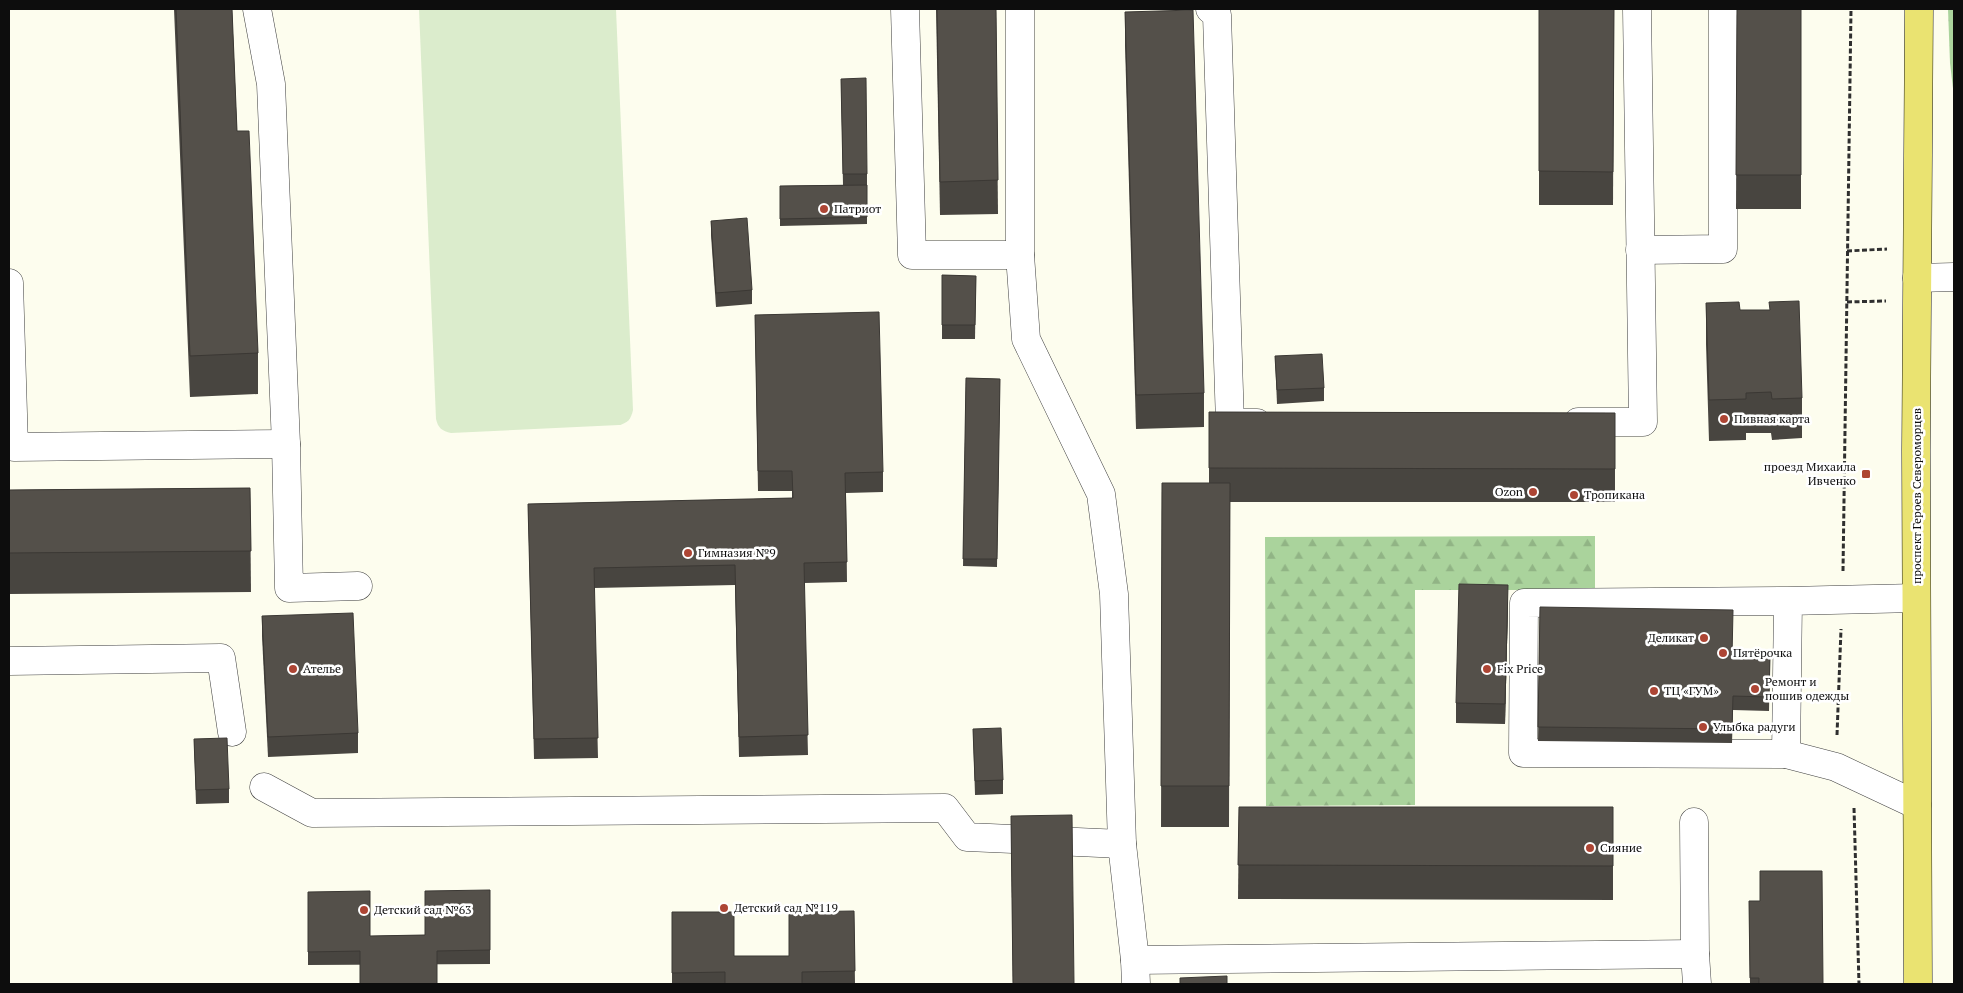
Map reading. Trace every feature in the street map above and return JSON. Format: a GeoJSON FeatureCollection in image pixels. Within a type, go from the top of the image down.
{"type":"FeatureCollection","features":[{"type":"Feature","properties":{"kind":"main road","name":"проспект Героев Североморцев"},"geometry":{"type":"LineString","coordinates":[[1918,984],[1916,598],[1919,9]]}},
{"type":"Feature","properties":{"kind":"lane"},"geometry":{"type":"LineString","coordinates":[[256,9],[271,84],[286,444],[289,588],[358,586]]}},
{"type":"Feature","properties":{"kind":"lane"},"geometry":{"type":"LineString","coordinates":[[905,9],[912,256],[1020,255]]}},
{"type":"Feature","properties":{"kind":"lane"},"geometry":{"type":"LineString","coordinates":[[1020,9],[1020,255],[1026,338],[1102,494],[1114,594],[1122,844],[1136,972],[1695,954]]}},
{"type":"Feature","properties":{"kind":"lane"},"geometry":{"type":"LineString","coordinates":[[1554,422],[1643,422],[1637,9]]}},
{"type":"Feature","properties":{"kind":"lane"},"geometry":{"type":"LineString","coordinates":[[1640,250],[1723,249],[1723,9]]}},
{"type":"Feature","properties":{"kind":"lane"},"geometry":{"type":"LineString","coordinates":[[1215,11],[1230,423],[1279,423]]}},
{"type":"Feature","properties":{"kind":"lane"},"geometry":{"type":"LineString","coordinates":[[1917,278],[1954,278]]}},
{"type":"Feature","properties":{"kind":"lane"},"geometry":{"type":"LineString","coordinates":[[9,283],[14,446],[286,444]]}},
{"type":"Feature","properties":{"kind":"lane"},"geometry":{"type":"LineString","coordinates":[[1916,598],[1788,602],[1524,603],[1523,753],[1786,754],[1836,767],[1917,805]]}},
{"type":"Feature","properties":{"kind":"lane"},"geometry":{"type":"LineString","coordinates":[[1786,754],[1788,602]]}},
{"type":"Feature","properties":{"kind":"lane"},"geometry":{"type":"LineString","coordinates":[[9,661],[221,658],[232,732]]}},
{"type":"Feature","properties":{"kind":"lane"},"geometry":{"type":"LineString","coordinates":[[264,787],[312,813],[945,808],[967,837],[1122,844]]}},
{"type":"Feature","properties":{"kind":"lane"},"geometry":{"type":"LineString","coordinates":[[1694,822],[1697,984]]}},
{"type":"Feature","properties":{"kind":"path"},"geometry":{"type":"LineString","coordinates":[[1847,251],[1850,9]]}},
{"type":"Feature","properties":{"kind":"green space"},"geometry":{"type":"Polygon","coordinates":[[[419,9],[616,9],[633,410],[627,422],[619,425],[451,433],[439,427],[436,419],[419,9]]]}},
{"type":"Feature","properties":{"kind":"green space"},"geometry":{"type":"Polygon","coordinates":[[[1948,9],[1954,9],[1954,97],[1950,63],[1948,9]]]}},
{"type":"Feature","properties":{"kind":"green space"},"geometry":{"type":"Polygon","coordinates":[[[1595,536],[1595,590],[1415,590],[1415,805],[1266,806],[1265,537],[1595,536]]]}},
{"type":"Feature","properties":{"kind":"building"},"geometry":{"type":"Polygon","coordinates":[[[176,9],[232,9],[237,131],[249,131],[258,353],[190,356],[176,9]]]}},
{"type":"Feature","properties":{"kind":"building"},"geometry":{"type":"Polygon","coordinates":[[[937,9],[996,9],[998,180],[940,182],[937,9]]]}},
{"type":"Feature","properties":{"kind":"building"},"geometry":{"type":"Polygon","coordinates":[[[1539,9],[1614,9],[1613,172],[1539,171],[1539,9]]]}},
{"type":"Feature","properties":{"kind":"building"},"geometry":{"type":"Polygon","coordinates":[[[1737,9],[1801,9],[1801,175],[1736,175],[1737,9]]]}},
{"type":"Feature","properties":{"kind":"building"},"geometry":{"type":"Polygon","coordinates":[[[1193,10],[1204,393],[1136,395],[1125,12],[1193,10]]]}},
{"type":"Feature","properties":{"kind":"building"},"geometry":{"type":"Polygon","coordinates":[[[866,78],[867,174],[843,174],[841,79],[866,78]]]}},
{"type":"Feature","properties":{"kind":"building","name":"Патриот"},"geometry":{"type":"Polygon","coordinates":[[[867,185],[867,217],[780,219],[780,186],[867,185]]]}},
{"type":"Feature","properties":{"kind":"building"},"geometry":{"type":"Polygon","coordinates":[[[747,218],[752,290],[716,293],[711,221],[747,218]]]}},
{"type":"Feature","properties":{"kind":"building"},"geometry":{"type":"Polygon","coordinates":[[[942,275],[976,276],[975,325],[942,325],[942,275]]]}},
{"type":"Feature","properties":{"kind":"building"},"geometry":{"type":"Polygon","coordinates":[[[1799,301],[1802,398],[1772,399],[1771,392],[1746,393],[1746,399],[1709,400],[1706,303],[1739,302],[1740,310],[1770,310],[1769,302],[1799,301]]]}},
{"type":"Feature","properties":{"kind":"building","name":"Гимназия №9"},"geometry":{"type":"Polygon","coordinates":[[[879,312],[883,472],[845,473],[847,562],[804,563],[808,735],[739,737],[735,565],[594,568],[598,738],[534,739],[528,504],[793,498],[792,471],[758,471],[755,315],[879,312]]]}},
{"type":"Feature","properties":{"kind":"building"},"geometry":{"type":"Polygon","coordinates":[[[1322,354],[1324,388],[1277,390],[1275,356],[1322,354]]]}},
{"type":"Feature","properties":{"kind":"building"},"geometry":{"type":"Polygon","coordinates":[[[966,378],[1000,379],[997,559],[963,559],[966,378]]]}},
{"type":"Feature","properties":{"kind":"building"},"geometry":{"type":"Polygon","coordinates":[[[1209,412],[1615,413],[1615,469],[1209,468],[1209,412]]]}},
{"type":"Feature","properties":{"kind":"building"},"geometry":{"type":"Polygon","coordinates":[[[1162,483],[1230,483],[1229,786],[1161,786],[1162,483]]]}},
{"type":"Feature","properties":{"kind":"building"},"geometry":{"type":"Polygon","coordinates":[[[250,488],[251,551],[9,553],[9,490],[250,488]]]}},
{"type":"Feature","properties":{"kind":"building"},"geometry":{"type":"Polygon","coordinates":[[[1459,584],[1508,585],[1505,704],[1456,703],[1459,584]]]}},
{"type":"Feature","properties":{"kind":"building","name":"ТЦ «ГУМ»"},"geometry":{"type":"Polygon","coordinates":[[[1540,607],[1733,610],[1732,657],[1770,657],[1769,697],[1733,696],[1732,729],[1538,727],[1540,607]]]}},
{"type":"Feature","properties":{"kind":"building"},"geometry":{"type":"Polygon","coordinates":[[[353,613],[358,733],[268,737],[262,616],[353,613]]]}},
{"type":"Feature","properties":{"kind":"building"},"geometry":{"type":"Polygon","coordinates":[[[1001,728],[1003,780],[975,781],[973,729],[1001,728]]]}},
{"type":"Feature","properties":{"kind":"building"},"geometry":{"type":"Polygon","coordinates":[[[227,738],[229,789],[196,790],[194,739],[227,738]]]}},
{"type":"Feature","properties":{"kind":"building"},"geometry":{"type":"Polygon","coordinates":[[[1239,807],[1613,807],[1613,866],[1238,865],[1239,807]]]}},
{"type":"Feature","properties":{"kind":"building"},"geometry":{"type":"Polygon","coordinates":[[[1072,815],[1074,984],[1013,984],[1011,816],[1072,815]]]}},
{"type":"Feature","properties":{"kind":"building"},"geometry":{"type":"Polygon","coordinates":[[[1760,871],[1822,871],[1823,984],[1759,984],[1759,978],[1750,978],[1749,901],[1760,901],[1760,871]]]}},
{"type":"Feature","properties":{"kind":"building"},"geometry":{"type":"Polygon","coordinates":[[[490,890],[490,950],[437,951],[437,984],[360,984],[360,951],[308,952],[308,892],[370,891],[370,936],[425,935],[425,891],[490,890]]]}},
{"type":"Feature","properties":{"kind":"building"},"geometry":{"type":"Polygon","coordinates":[[[854,911],[855,971],[802,972],[802,984],[725,984],[725,972],[672,973],[672,912],[734,912],[734,956],[789,956],[789,912],[854,911]]]}},
{"type":"Feature","properties":{"kind":"building"},"geometry":{"type":"Polygon","coordinates":[[[1227,976],[1227,984],[1180,984],[1180,978],[1227,976]]]}},
{"type":"Feature","properties":{"kind":"place","name":"Патриот"},"geometry":{"type":"Point","coordinates":[824,209]}},
{"type":"Feature","properties":{"kind":"place","name":"Пивная карта"},"geometry":{"type":"Point","coordinates":[1724,419]}},
{"type":"Feature","properties":{"kind":"place","name":"проезд Михаила Ивченко"},"geometry":{"type":"Point","coordinates":[1866,474]}},
{"type":"Feature","properties":{"kind":"place","name":"Ozon"},"geometry":{"type":"Point","coordinates":[1533,492]}},
{"type":"Feature","properties":{"kind":"place","name":"Тропикана"},"geometry":{"type":"Point","coordinates":[1574,495]}},
{"type":"Feature","properties":{"kind":"place","name":"Гимназия №9"},"geometry":{"type":"Point","coordinates":[688,553]}},
{"type":"Feature","properties":{"kind":"place","name":"Деликат"},"geometry":{"type":"Point","coordinates":[1704,638]}},
{"type":"Feature","properties":{"kind":"place","name":"Пятёрочка"},"geometry":{"type":"Point","coordinates":[1723,653]}},
{"type":"Feature","properties":{"kind":"place","name":"Ателье"},"geometry":{"type":"Point","coordinates":[293,669]}},
{"type":"Feature","properties":{"kind":"place","name":"Fix Price"},"geometry":{"type":"Point","coordinates":[1487,669]}},
{"type":"Feature","properties":{"kind":"place","name":"Ремонт и пошив одежды"},"geometry":{"type":"Point","coordinates":[1755,689]}},
{"type":"Feature","properties":{"kind":"place","name":"ТЦ «ГУМ»"},"geometry":{"type":"Point","coordinates":[1654,691]}},
{"type":"Feature","properties":{"kind":"place","name":"Улыбка радуги"},"geometry":{"type":"Point","coordinates":[1703,727]}},
{"type":"Feature","properties":{"kind":"place","name":"Сияние"},"geometry":{"type":"Point","coordinates":[1590,848]}},
{"type":"Feature","properties":{"kind":"place","name":"Детский сад №119"},"geometry":{"type":"Point","coordinates":[724,908]}},
{"type":"Feature","properties":{"kind":"place","name":"Детский сад №63"},"geometry":{"type":"Point","coordinates":[364,910]}}]}
